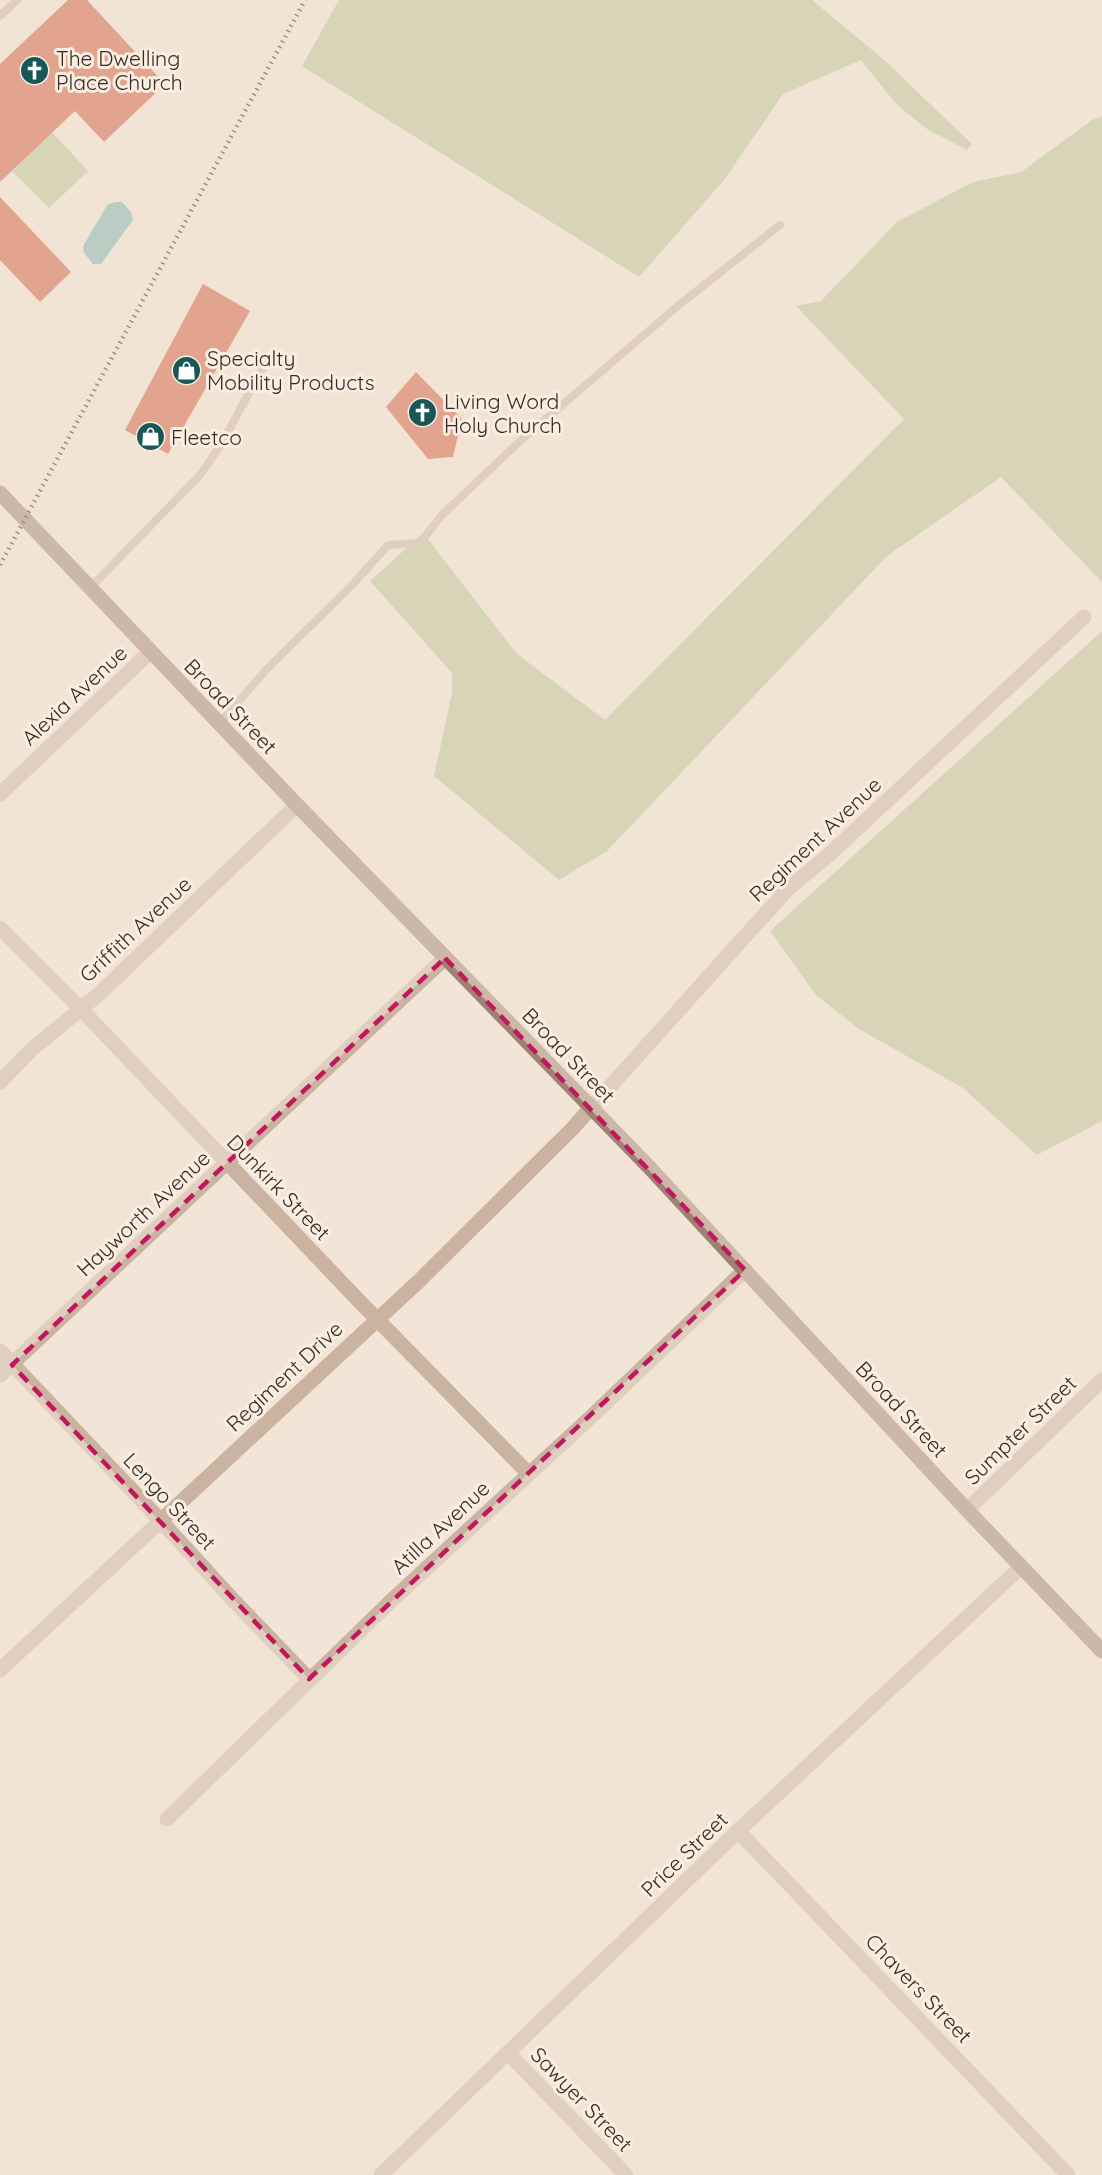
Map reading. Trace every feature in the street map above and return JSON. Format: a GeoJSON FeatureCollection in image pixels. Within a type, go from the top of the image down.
{"type":"FeatureCollection","features":[{"type":"Feature","properties":{"kind":"street","name":"Broad Street"},"geometry":{"type":"LineString","coordinates":[[0,493],[297,806],[591,1107],[967,1510],[1102,1651]]}},
{"type":"Feature","properties":{"kind":"street","name":"Regiment Avenue"},"geometry":{"type":"LineString","coordinates":[[591,1107],[789,888],[831,853],[1084,617]]}},
{"type":"Feature","properties":{"kind":"street","name":"Alexia Avenue"},"geometry":{"type":"LineString","coordinates":[[0,794],[150,652]]}},
{"type":"Feature","properties":{"kind":"street","name":"Griffith Avenue"},"geometry":{"type":"LineString","coordinates":[[0,1082],[31,1050],[99,994],[297,806]]}},
{"type":"Feature","properties":{"kind":"street","name":"Dunkirk Street"},"geometry":{"type":"LineString","coordinates":[[0,928],[80,1008],[226,1164],[529,1474]]}},
{"type":"Feature","properties":{"kind":"street","name":"Hayworth Avenue"},"geometry":{"type":"LineString","coordinates":[[0,1375],[445,958]]}},
{"type":"Feature","properties":{"kind":"street","name":"Regiment Drive"},"geometry":{"type":"LineString","coordinates":[[0,1670],[419,1281],[573,1129],[591,1107]]}},
{"type":"Feature","properties":{"kind":"street","name":"Atilla Avenue"},"geometry":{"type":"LineString","coordinates":[[167,1819],[309,1679],[745,1270]]}},
{"type":"Feature","properties":{"kind":"street","name":"Lengo Street"},"geometry":{"type":"LineString","coordinates":[[0,1351],[309,1679]]}},
{"type":"Feature","properties":{"kind":"street","name":"Sumpter Street"},"geometry":{"type":"LineString","coordinates":[[967,1510],[1102,1380]]}},
{"type":"Feature","properties":{"kind":"street","name":"Price Street"},"geometry":{"type":"LineString","coordinates":[[381,2175],[738,1831],[1021,1567]]}},
{"type":"Feature","properties":{"kind":"street","name":"Chavers Street"},"geometry":{"type":"LineString","coordinates":[[738,1831],[1068,2175]]}},
{"type":"Feature","properties":{"kind":"street","name":"Sawyer Street"},"geometry":{"type":"LineString","coordinates":[[508,2053],[626,2175]]}},
{"type":"Feature","properties":{"kind":"lane"},"geometry":{"type":"LineString","coordinates":[[0,16],[17,0]]}},
{"type":"Feature","properties":{"kind":"lane"},"geometry":{"type":"LineString","coordinates":[[219,724],[266,670],[353,584],[388,545],[420,543],[441,516],[519,442],[679,305],[780,225]]}},
{"type":"Feature","properties":{"kind":"lane"},"geometry":{"type":"LineString","coordinates":[[90,588],[201,474],[222,443],[263,367]]}},
{"type":"Feature","properties":{"kind":"highlighted area"},"geometry":{"type":"Polygon","coordinates":[[[445,958],[745,1270],[309,1679],[12,1365],[445,958]]]}},
{"type":"Feature","properties":{"kind":"green space"},"geometry":{"type":"Polygon","coordinates":[[[339,0],[812,0],[883,59],[972,144],[967,150],[927,129],[896,104],[861,60],[783,94],[724,180],[639,277],[302,66],[339,0]]]}},
{"type":"Feature","properties":{"kind":"green space"},"geometry":{"type":"Polygon","coordinates":[[[1102,116],[1102,582],[1001,477],[887,556],[607,851],[559,880],[434,776],[452,693],[452,673],[370,581],[423,533],[517,654],[605,720],[904,419],[796,306],[821,301],[897,222],[973,182],[1021,172],[1092,120],[1102,116]]]}},
{"type":"Feature","properties":{"kind":"green space"},"geometry":{"type":"Polygon","coordinates":[[[52,132],[88,171],[49,208],[12,171],[52,132]]]}},
{"type":"Feature","properties":{"kind":"green space"},"geometry":{"type":"Polygon","coordinates":[[[1102,631],[1102,1121],[1037,1155],[963,1088],[859,1029],[816,995],[770,931],[1102,631]]]}},
{"type":"Feature","properties":{"kind":"water"},"geometry":{"type":"Polygon","coordinates":[[[122,202],[131,212],[133,220],[101,264],[93,264],[84,253],[83,246],[108,204],[122,202]]]}},
{"type":"Feature","properties":{"kind":"building"},"geometry":{"type":"Polygon","coordinates":[[[68,0],[87,0],[165,84],[104,142],[75,111],[0,182],[0,64],[68,0]]]}},
{"type":"Feature","properties":{"kind":"building"},"geometry":{"type":"Polygon","coordinates":[[[0,197],[71,272],[40,302],[0,260],[0,197]]]}},
{"type":"Feature","properties":{"kind":"building","name":"Specialty Mobility Products"},"geometry":{"type":"Polygon","coordinates":[[[203,284],[250,311],[168,454],[125,430],[203,284]]]}},
{"type":"Feature","properties":{"kind":"building","name":"Living Word Holy Church"},"geometry":{"type":"Polygon","coordinates":[[[416,372],[462,419],[453,457],[428,459],[386,407],[416,372]]]}},
{"type":"Feature","properties":{"kind":"railway"},"geometry":{"type":"LineString","coordinates":[[0,565],[305,0]]}},
{"type":"Feature","properties":{"kind":"place","name":"The Dwelling Place Church"},"geometry":{"type":"Point","coordinates":[35,70]}},
{"type":"Feature","properties":{"kind":"place","name":"Specialty Mobility Products"},"geometry":{"type":"Point","coordinates":[186,370]}},
{"type":"Feature","properties":{"kind":"place","name":"Living Word Holy Church"},"geometry":{"type":"Point","coordinates":[423,413]}},
{"type":"Feature","properties":{"kind":"place","name":"Fleetco"},"geometry":{"type":"Point","coordinates":[150,437]}}]}
